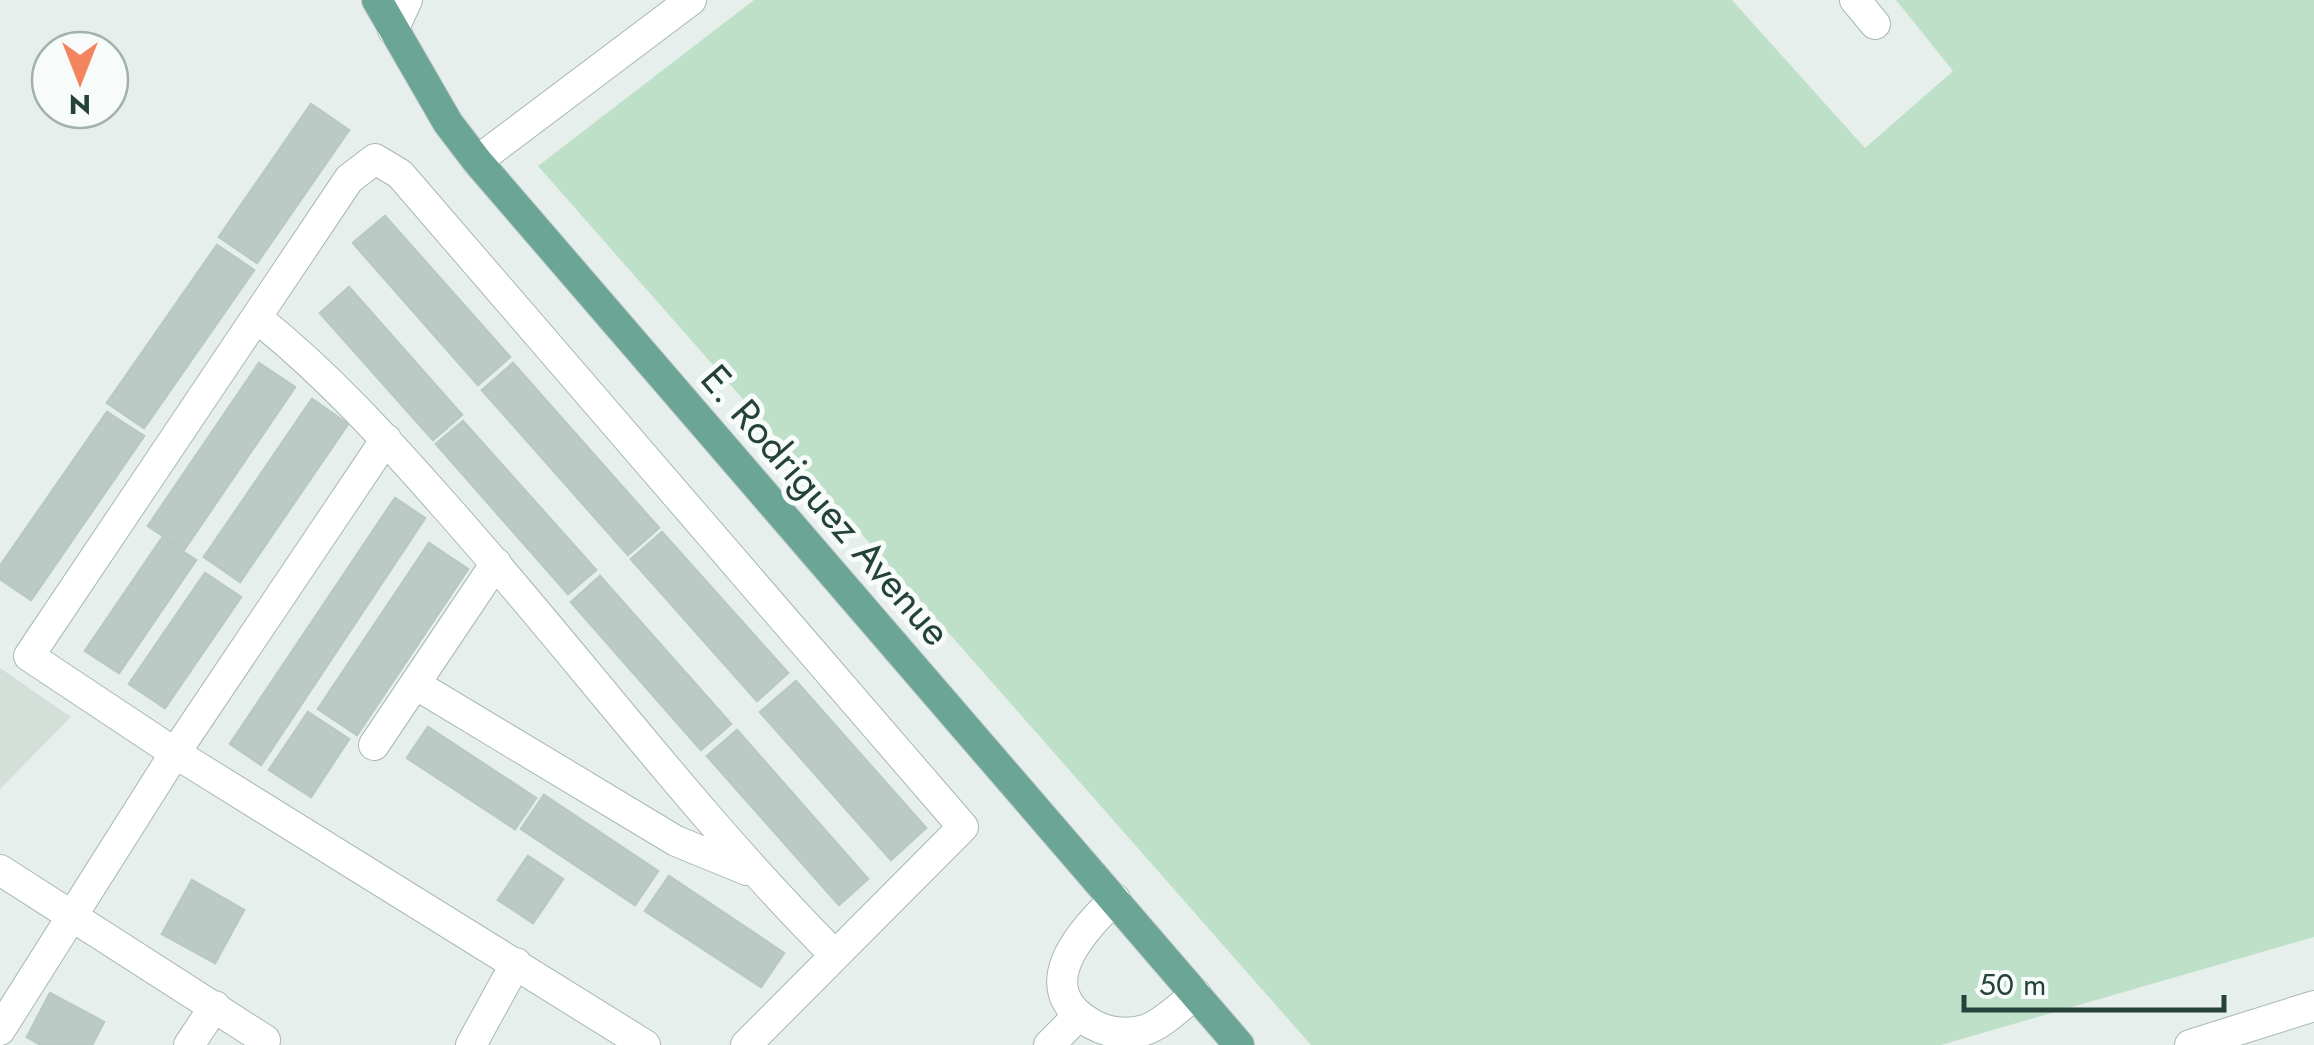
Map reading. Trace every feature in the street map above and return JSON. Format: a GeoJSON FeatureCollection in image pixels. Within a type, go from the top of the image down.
{"type":"FeatureCollection","features":[{"type":"Feature","properties":{"kind":"main road","name":"E. Rodriguez Avenue"},"geometry":{"type":"LineString","coordinates":[[376,0],[448,122],[477,161],[1239,1045]]}},
{"type":"Feature","properties":{"kind":"street"},"geometry":{"type":"LineString","coordinates":[[393,30],[407,0]]}},
{"type":"Feature","properties":{"kind":"street"},"geometry":{"type":"LineString","coordinates":[[477,161],[691,0]]}},
{"type":"Feature","properties":{"kind":"street"},"geometry":{"type":"LineString","coordinates":[[1854,0],[1876,24]]}},
{"type":"Feature","properties":{"kind":"street"},"geometry":{"type":"LineString","coordinates":[[645,1045],[175,753],[29,656],[349,180],[375,159],[400,174],[963,827],[746,1045]]}},
{"type":"Feature","properties":{"kind":"street"},"geometry":{"type":"LineString","coordinates":[[256,318],[310,361],[386,439],[496,563],[752,872],[835,955]]}},
{"type":"Feature","properties":{"kind":"street"},"geometry":{"type":"LineString","coordinates":[[0,1030],[175,753],[386,439]]}},
{"type":"Feature","properties":{"kind":"street"},"geometry":{"type":"LineString","coordinates":[[374,745],[496,563]]}},
{"type":"Feature","properties":{"kind":"street"},"geometry":{"type":"LineString","coordinates":[[415,684],[676,841],[752,872]]}},
{"type":"Feature","properties":{"kind":"street"},"geometry":{"type":"LineString","coordinates":[[0,870],[215,1006],[265,1040],[264,1045]]}},
{"type":"Feature","properties":{"kind":"street"},"geometry":{"type":"LineString","coordinates":[[1115,899],[1080,931],[1064,968],[1064,995],[1078,1016],[1103,1030],[1128,1034],[1149,1029],[1196,994]]}},
{"type":"Feature","properties":{"kind":"street"},"geometry":{"type":"LineString","coordinates":[[471,1045],[516,964]]}},
{"type":"Feature","properties":{"kind":"street"},"geometry":{"type":"LineString","coordinates":[[189,1045],[215,1006]]}},
{"type":"Feature","properties":{"kind":"street"},"geometry":{"type":"LineString","coordinates":[[2190,1045],[2314,1006]]}},
{"type":"Feature","properties":{"kind":"street"},"geometry":{"type":"LineString","coordinates":[[1049,1045],[1078,1016]]}},
{"type":"Feature","properties":{"kind":"shaded area"},"geometry":{"type":"Polygon","coordinates":[[[0,668],[71,717],[0,789],[0,668]]]}},
{"type":"Feature","properties":{"kind":"green space"},"geometry":{"type":"Polygon","coordinates":[[[754,0],[1732,0],[1865,148],[1953,71],[1896,0],[2314,0],[2314,937],[1941,1045],[1311,1045],[538,166],[754,0]]]}},
{"type":"Feature","properties":{"kind":"building"},"geometry":{"type":"Polygon","coordinates":[[[311,104],[349,130],[257,263],[219,237],[311,104]]]}},
{"type":"Feature","properties":{"kind":"building"},"geometry":{"type":"Polygon","coordinates":[[[385,216],[510,357],[478,385],[353,243],[385,216]]]}},
{"type":"Feature","properties":{"kind":"building"},"geometry":{"type":"Polygon","coordinates":[[[217,245],[254,270],[144,428],[107,403],[217,245]]]}},
{"type":"Feature","properties":{"kind":"building"},"geometry":{"type":"Polygon","coordinates":[[[349,287],[462,415],[433,440],[320,313],[349,287]]]}},
{"type":"Feature","properties":{"kind":"building"},"geometry":{"type":"Polygon","coordinates":[[[259,363],[295,387],[184,550],[148,526],[259,363]]]}},
{"type":"Feature","properties":{"kind":"building"},"geometry":{"type":"Polygon","coordinates":[[[513,363],[659,528],[628,555],[482,390],[513,363]]]}},
{"type":"Feature","properties":{"kind":"building"},"geometry":{"type":"Polygon","coordinates":[[[312,399],[348,424],[240,582],[204,557],[312,399]]]}},
{"type":"Feature","properties":{"kind":"building"},"geometry":{"type":"Polygon","coordinates":[[[107,412],[144,436],[31,600],[0,579],[0,566],[107,412]]]}},
{"type":"Feature","properties":{"kind":"building"},"geometry":{"type":"Polygon","coordinates":[[[463,421],[596,570],[568,594],[436,444],[463,421]]]}},
{"type":"Feature","properties":{"kind":"building"},"geometry":{"type":"Polygon","coordinates":[[[395,498],[425,518],[261,765],[230,744],[395,498]]]}},
{"type":"Feature","properties":{"kind":"building"},"geometry":{"type":"Polygon","coordinates":[[[662,532],[788,673],[757,701],[631,559],[662,532]]]}},
{"type":"Feature","properties":{"kind":"building"},"geometry":{"type":"Polygon","coordinates":[[[162,538],[196,560],[119,673],[85,651],[162,538]]]}},
{"type":"Feature","properties":{"kind":"building"},"geometry":{"type":"Polygon","coordinates":[[[429,543],[468,569],[357,735],[318,709],[429,543]]]}},
{"type":"Feature","properties":{"kind":"building"},"geometry":{"type":"Polygon","coordinates":[[[205,573],[241,597],[165,708],[129,684],[205,573]]]}},
{"type":"Feature","properties":{"kind":"building"},"geometry":{"type":"Polygon","coordinates":[[[600,576],[731,724],[701,750],[571,602],[600,576]]]}},
{"type":"Feature","properties":{"kind":"building"},"geometry":{"type":"Polygon","coordinates":[[[796,681],[926,828],[891,860],[760,712],[796,681]]]}},
{"type":"Feature","properties":{"kind":"building"},"geometry":{"type":"Polygon","coordinates":[[[308,712],[349,739],[311,797],[269,770],[308,712]]]}},
{"type":"Feature","properties":{"kind":"building"},"geometry":{"type":"Polygon","coordinates":[[[428,727],[536,798],[515,829],[407,758],[428,727]]]}},
{"type":"Feature","properties":{"kind":"building"},"geometry":{"type":"Polygon","coordinates":[[[737,730],[868,879],[839,905],[707,756],[737,730]]]}},
{"type":"Feature","properties":{"kind":"building"},"geometry":{"type":"Polygon","coordinates":[[[544,795],[658,871],[635,905],[521,829],[544,795]]]}},
{"type":"Feature","properties":{"kind":"building"},"geometry":{"type":"Polygon","coordinates":[[[528,856],[563,879],[533,923],[498,900],[528,856]]]}},
{"type":"Feature","properties":{"kind":"building"},"geometry":{"type":"Polygon","coordinates":[[[669,876],[784,953],[761,987],[645,911],[669,876]]]}},
{"type":"Feature","properties":{"kind":"building"},"geometry":{"type":"Polygon","coordinates":[[[192,880],[244,910],[215,963],[162,934],[192,880]]]}},
{"type":"Feature","properties":{"kind":"building"},"geometry":{"type":"Polygon","coordinates":[[[50,993],[104,1022],[92,1045],[41,1045],[27,1037],[50,993]]]}}]}
